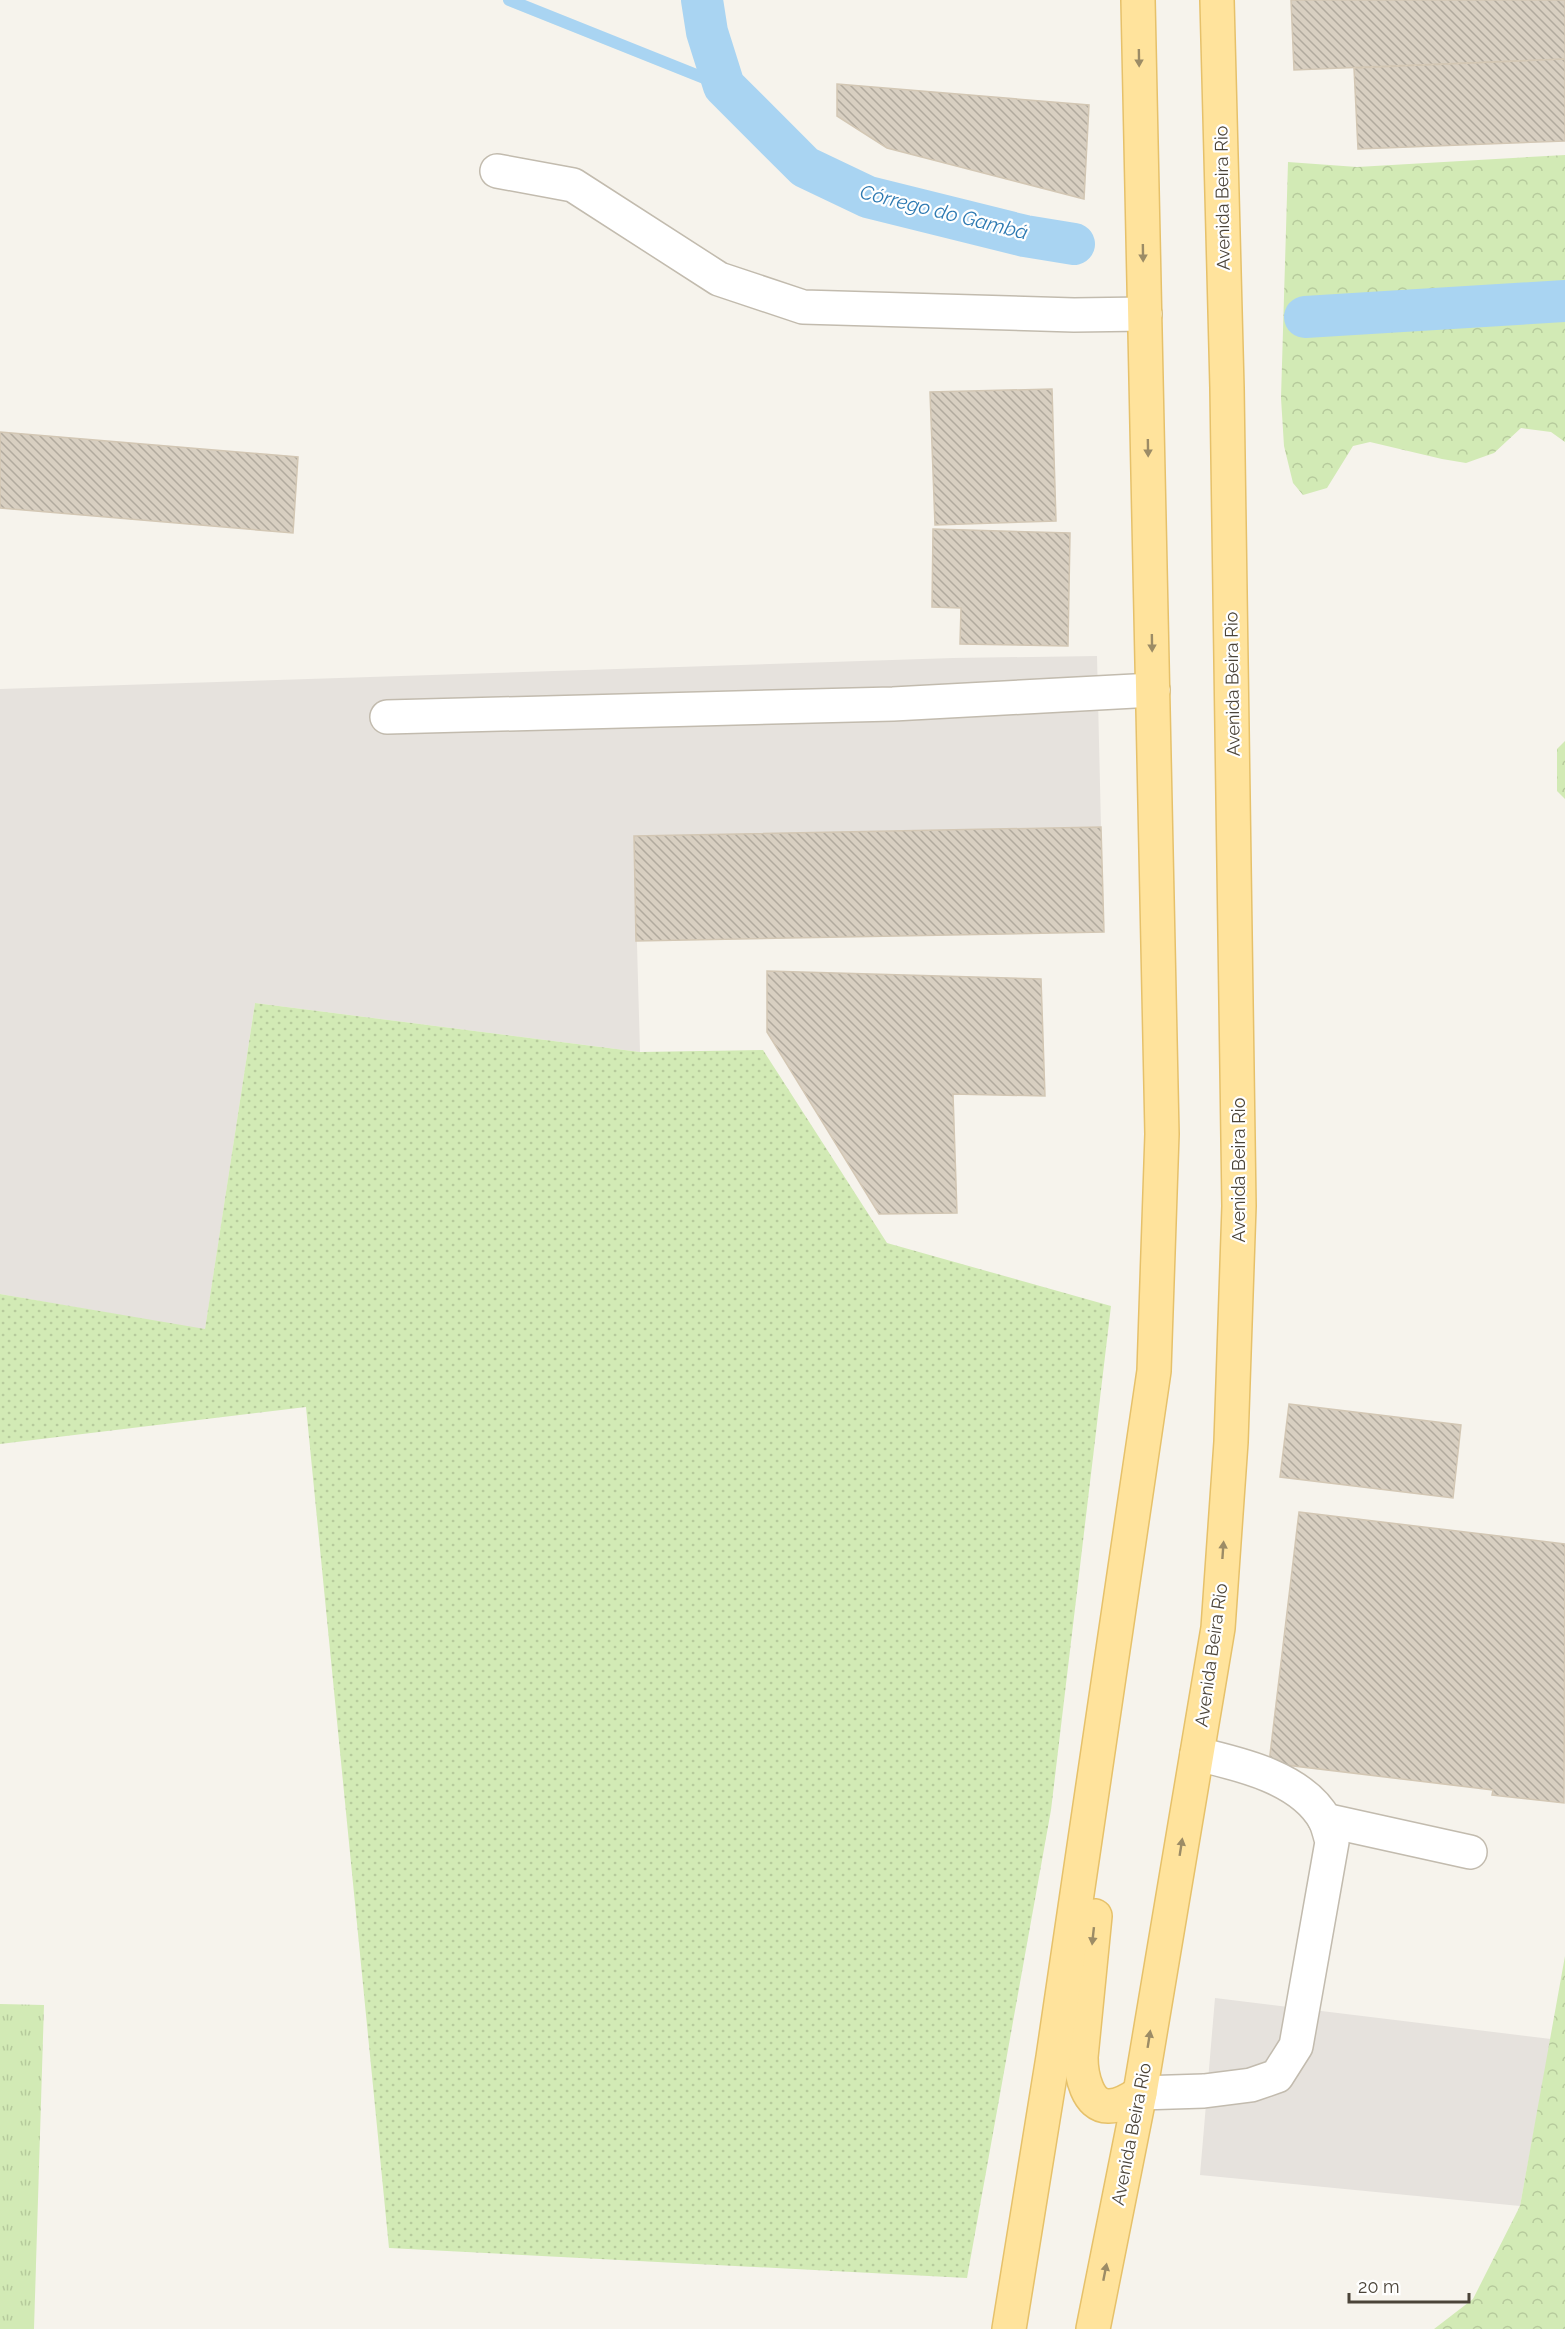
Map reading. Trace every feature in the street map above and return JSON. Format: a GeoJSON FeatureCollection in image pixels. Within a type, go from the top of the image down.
{"type":"FeatureCollection","features":[{"type":"Feature","properties":{"kind":"main road"},"geometry":{"type":"LineString","coordinates":[[1009,2329],[1089,1815],[1154,1371],[1162,1134],[1138,0]]}},
{"type":"Feature","properties":{"kind":"main road","name":"Avenida Beira Rio"},"geometry":{"type":"LineString","coordinates":[[1094,2329],[1140,2093],[1218,1628],[1231,1442],[1239,1206],[1227,388],[1217,0]]}},
{"type":"Feature","properties":{"kind":"main road"},"geometry":{"type":"LineString","coordinates":[[1089,1815],[1096,1900],[1081,2068],[1091,2097],[1104,2106],[1120,2104],[1140,2093]]}},
{"type":"Feature","properties":{"kind":"lane"},"geometry":{"type":"LineString","coordinates":[[497,171],[573,185],[719,279],[803,307],[1074,315],[1144,314]]}},
{"type":"Feature","properties":{"kind":"lane"},"geometry":{"type":"LineString","coordinates":[[387,717],[893,704],[1153,690]]}},
{"type":"Feature","properties":{"kind":"lane"},"geometry":{"type":"LineString","coordinates":[[1140,2093],[1204,2091],[1251,2085],[1277,2076],[1296,2046],[1332,1842],[1325,1820],[1300,1791],[1241,1764],[1197,1754]]}},
{"type":"Feature","properties":{"kind":"lane"},"geometry":{"type":"LineString","coordinates":[[1325,1820],[1470,1852]]}},
{"type":"Feature","properties":{"kind":"shaded area"},"geometry":{"type":"Polygon","coordinates":[[[1097,656],[1101,827],[634,836],[640,1052],[255,1003],[205,1330],[0,1294],[0,689],[953,658],[1097,656]]]}},
{"type":"Feature","properties":{"kind":"shaded area"},"geometry":{"type":"Polygon","coordinates":[[[1215,1998],[1551,2039],[1520,2206],[1200,2175],[1215,1998]]]}},
{"type":"Feature","properties":{"kind":"green space"},"geometry":{"type":"Polygon","coordinates":[[[1565,155],[1565,442],[1551,432],[1521,428],[1494,453],[1466,463],[1370,442],[1353,446],[1327,488],[1303,495],[1293,483],[1284,446],[1281,398],[1288,162],[1357,167],[1565,155]]]}},
{"type":"Feature","properties":{"kind":"green space"},"geometry":{"type":"Polygon","coordinates":[[[1565,741],[1565,799],[1557,791],[1557,749],[1565,741]]]}},
{"type":"Feature","properties":{"kind":"green space"},"geometry":{"type":"Polygon","coordinates":[[[255,1003],[640,1052],[763,1050],[887,1243],[1111,1306],[1051,1810],[967,2278],[389,2248],[306,1407],[0,1444],[0,1294],[205,1329],[255,1003]]]}},
{"type":"Feature","properties":{"kind":"green space"},"geometry":{"type":"Polygon","coordinates":[[[1565,1956],[1565,2329],[1434,2329],[1473,2299],[1520,2206],[1565,1956]]]}},
{"type":"Feature","properties":{"kind":"green space"},"geometry":{"type":"Polygon","coordinates":[[[0,2004],[44,2005],[34,2329],[0,2329],[0,2004]]]}},
{"type":"Feature","properties":{"kind":"building"},"geometry":{"type":"Polygon","coordinates":[[[1291,0],[1565,0],[1565,59],[1294,70],[1291,0]]]}},
{"type":"Feature","properties":{"kind":"building"},"geometry":{"type":"Polygon","coordinates":[[[1565,59],[1565,141],[1358,149],[1354,68],[1565,59]]]}},
{"type":"Feature","properties":{"kind":"building"},"geometry":{"type":"Polygon","coordinates":[[[837,84],[1089,105],[1084,199],[887,148],[837,116],[837,84]]]}},
{"type":"Feature","properties":{"kind":"building"},"geometry":{"type":"Polygon","coordinates":[[[1052,389],[1056,521],[935,525],[930,392],[1052,389]]]}},
{"type":"Feature","properties":{"kind":"building"},"geometry":{"type":"Polygon","coordinates":[[[0,432],[298,457],[293,533],[0,508],[0,432]]]}},
{"type":"Feature","properties":{"kind":"building"},"geometry":{"type":"Polygon","coordinates":[[[933,529],[1070,533],[1068,646],[960,644],[961,608],[932,607],[933,529]]]}},
{"type":"Feature","properties":{"kind":"building"},"geometry":{"type":"Polygon","coordinates":[[[1101,827],[1104,932],[636,941],[634,836],[1101,827]]]}},
{"type":"Feature","properties":{"kind":"building"},"geometry":{"type":"Polygon","coordinates":[[[767,971],[1041,979],[1045,1096],[953,1094],[957,1213],[879,1214],[767,1032],[767,971]]]}},
{"type":"Feature","properties":{"kind":"building"},"geometry":{"type":"Polygon","coordinates":[[[1289,1404],[1461,1425],[1453,1498],[1280,1477],[1289,1404]]]}},
{"type":"Feature","properties":{"kind":"building"},"geometry":{"type":"Polygon","coordinates":[[[1299,1512],[1565,1544],[1564,1803],[1492,1795],[1493,1790],[1269,1763],[1299,1512]]]}},
{"type":"Feature","properties":{"kind":"waterway"},"geometry":{"type":"LineString","coordinates":[[509,0],[724,86]]}},
{"type":"Feature","properties":{"kind":"waterway","name":"Córrego do Gambá"},"geometry":{"type":"LineString","coordinates":[[702,0],[707,32],[724,86],[805,167],[868,197],[1025,236],[1074,244]]}},
{"type":"Feature","properties":{"kind":"waterway"},"geometry":{"type":"LineString","coordinates":[[1305,317],[1565,301]]}}]}
